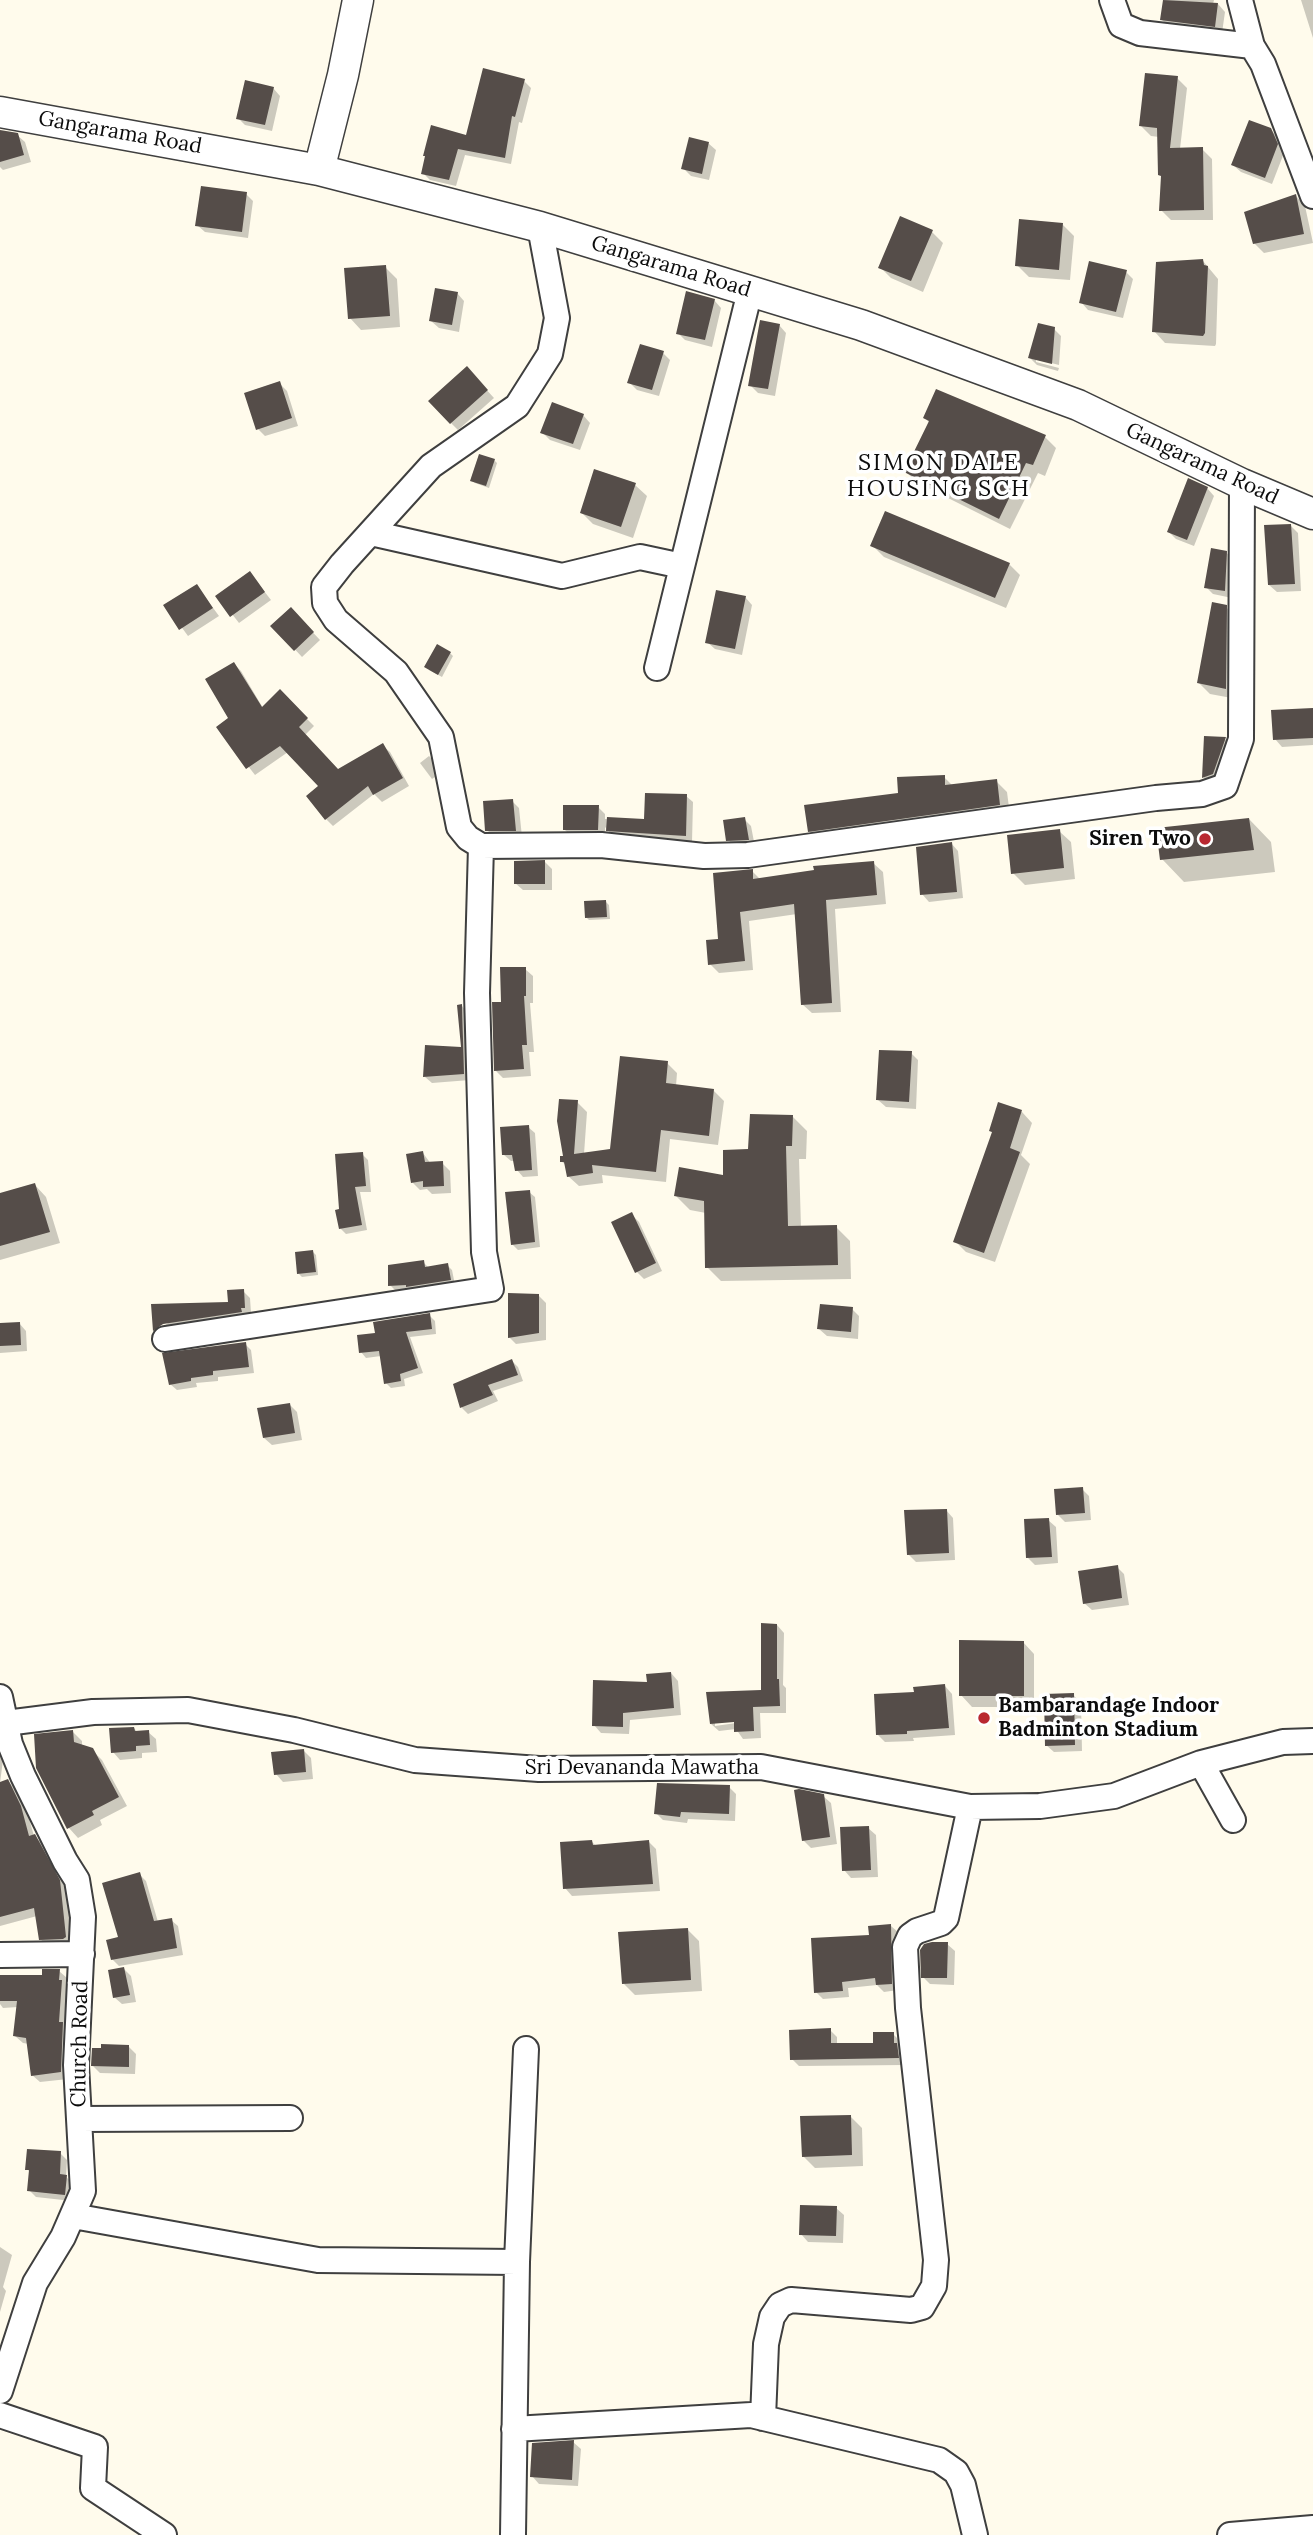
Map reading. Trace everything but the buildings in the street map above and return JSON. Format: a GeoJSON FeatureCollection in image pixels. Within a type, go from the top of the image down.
{"type":"FeatureCollection","features":[{"type":"Feature","properties":{"kind":"street"},"geometry":{"type":"LineString","coordinates":[[319,170],[343,75],[358,0]]}},
{"type":"Feature","properties":{"kind":"street"},"geometry":{"type":"LineString","coordinates":[[1112,0],[1121,25],[1140,33],[1252,46]]}},
{"type":"Feature","properties":{"kind":"street"},"geometry":{"type":"LineString","coordinates":[[1240,0],[1252,46],[1263,64],[1313,196]]}},
{"type":"Feature","properties":{"kind":"street","name":"Gangarama Road"},"geometry":{"type":"LineString","coordinates":[[0,112],[319,170],[541,227],[861,325],[1078,405],[1242,484],[1313,514]]}},
{"type":"Feature","properties":{"kind":"street"},"geometry":{"type":"LineString","coordinates":[[541,227],[556,317],[550,354],[517,406],[431,466],[324,587],[325,603],[336,620],[396,672],[441,737],[459,827],[468,838],[481,846],[601,845],[705,856],[748,855],[1156,798],[1202,794],[1225,786],[1241,739],[1242,484]]}},
{"type":"Feature","properties":{"kind":"street"},"geometry":{"type":"LineString","coordinates":[[657,668],[750,291]]}},
{"type":"Feature","properties":{"kind":"street"},"geometry":{"type":"LineString","coordinates":[[370,533],[562,576],[640,557],[682,566]]}},
{"type":"Feature","properties":{"kind":"street"},"geometry":{"type":"LineString","coordinates":[[165,1339],[491,1289],[484,1252],[477,993],[481,846]]}},
{"type":"Feature","properties":{"kind":"street","name":"Church Road"},"geometry":{"type":"LineString","coordinates":[[0,1697],[10,1744],[23,1776],[77,1880],[83,1917],[76,2065],[83,2191],[64,2237],[36,2284],[0,2391]]}},
{"type":"Feature","properties":{"kind":"street","name":"Sri Devananda Mawatha"},"geometry":{"type":"LineString","coordinates":[[6,1723],[93,1712],[188,1710],[294,1730],[415,1760],[539,1769],[761,1767],[970,1807],[1040,1806],[1114,1796],[1201,1763],[1283,1742],[1313,1741]]}},
{"type":"Feature","properties":{"kind":"street"},"geometry":{"type":"LineString","coordinates":[[1201,1763],[1233,1820]]}},
{"type":"Feature","properties":{"kind":"street"},"geometry":{"type":"LineString","coordinates":[[763,2418],[766,2344],[772,2317],[780,2305],[791,2300],[911,2310],[922,2307],[934,2286],[936,2260],[908,2008],[905,1947],[910,1936],[917,1931],[941,1923],[946,1918],[970,1807]]}},
{"type":"Feature","properties":{"kind":"street"},"geometry":{"type":"LineString","coordinates":[[0,1955],[82,1954]]}},
{"type":"Feature","properties":{"kind":"street"},"geometry":{"type":"LineString","coordinates":[[513,2535],[517,2262],[527,2049]]}},
{"type":"Feature","properties":{"kind":"street"},"geometry":{"type":"LineString","coordinates":[[79,2119],[289,2118]]}},
{"type":"Feature","properties":{"kind":"street"},"geometry":{"type":"LineString","coordinates":[[73,2216],[318,2260],[517,2262]]}},
{"type":"Feature","properties":{"kind":"street"},"geometry":{"type":"LineString","coordinates":[[0,2414],[95,2447],[93,2488],[164,2535]]}},
{"type":"Feature","properties":{"kind":"street"},"geometry":{"type":"LineString","coordinates":[[514,2429],[751,2416],[763,2418],[939,2460],[956,2472],[963,2485],[975,2535]]}},
{"type":"Feature","properties":{"kind":"street"},"geometry":{"type":"LineString","coordinates":[[1230,2535],[1313,2528]]}},
{"type":"Feature","properties":{"kind":"place","name":"Siren Two"},"geometry":{"type":"Point","coordinates":[1205,839]}},
{"type":"Feature","properties":{"kind":"place","name":"Bambarandage Indoor Badminton Stadium"},"geometry":{"type":"Point","coordinates":[984,1718]}},
{"type":"Feature","properties":{"kind":"district","name":"SIMON DALE HOUSING SCH"},"geometry":{"type":"Point","coordinates":[939,476]}}]}
